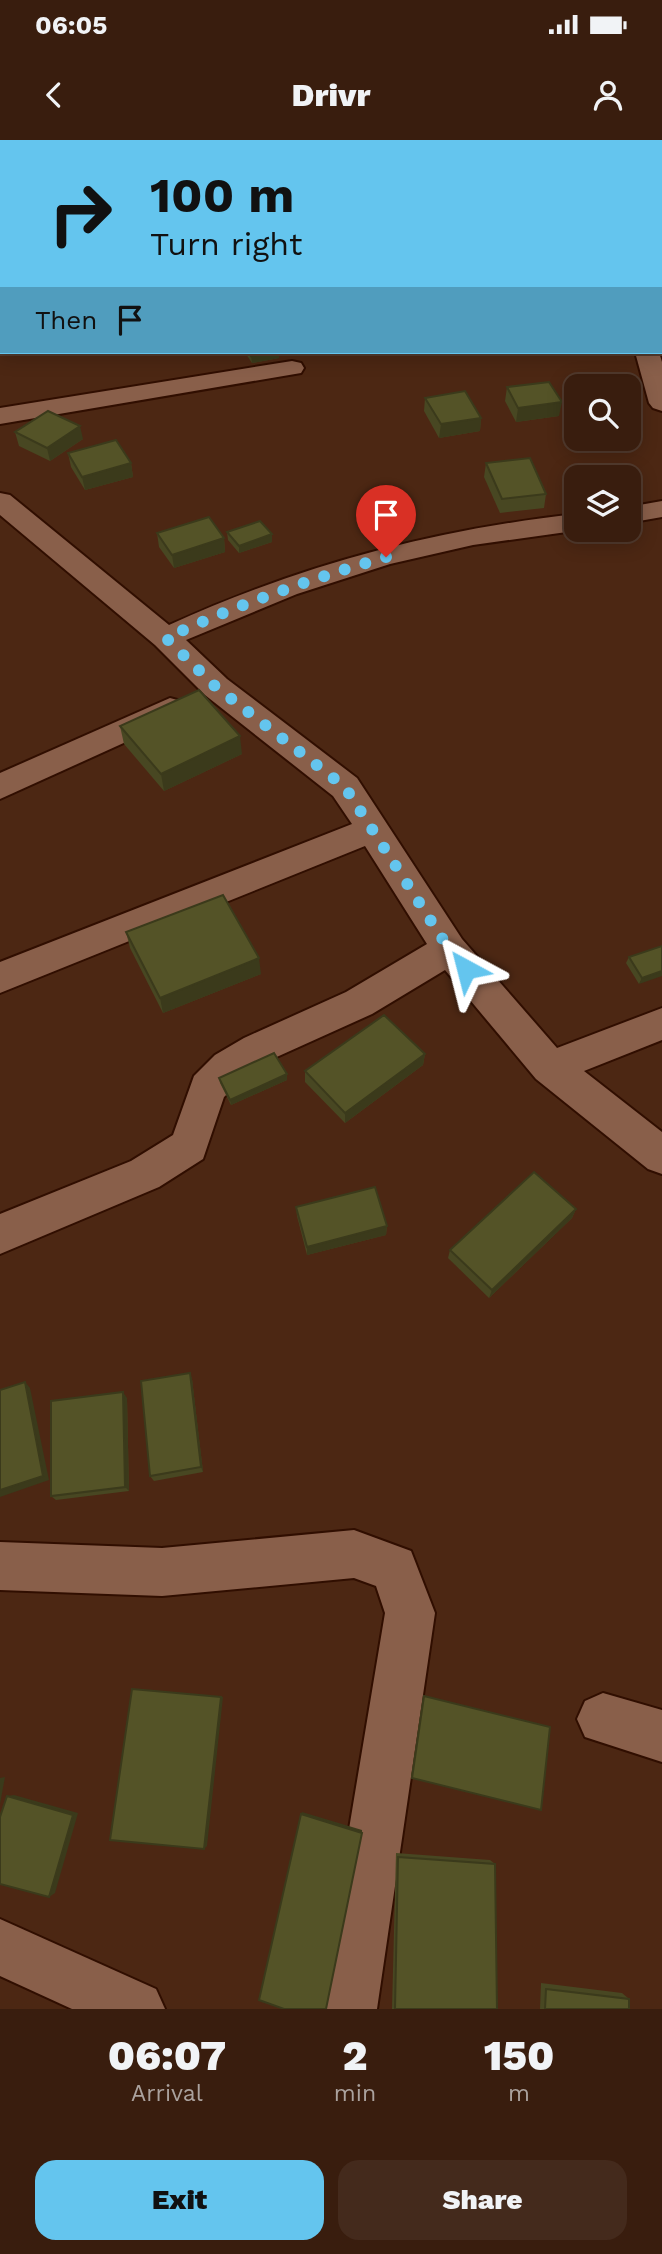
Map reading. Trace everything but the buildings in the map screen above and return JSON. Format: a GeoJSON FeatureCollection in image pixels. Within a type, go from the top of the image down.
{"type":"FeatureCollection","features":[{"type":"Feature","properties":{"kind":"street"},"geometry":{"type":"LineString","coordinates":[[648,354],[662,403]]}},
{"type":"Feature","properties":{"kind":"street"},"geometry":{"type":"LineString","coordinates":[[0,416],[292,368]]}},
{"type":"Feature","properties":{"kind":"street"},"geometry":{"type":"LineString","coordinates":[[0,501],[166,638],[216,687],[345,787],[449,949],[550,1068],[662,1156]]}},
{"type":"Feature","properties":{"kind":"street"},"geometry":{"type":"LineString","coordinates":[[641,513],[662,509]]}},
{"type":"Feature","properties":{"kind":"street"},"geometry":{"type":"LineString","coordinates":[[166,638],[240,606],[332,573],[412,549],[564,524]]}},
{"type":"Feature","properties":{"kind":"street"},"geometry":{"type":"LineString","coordinates":[[0,787],[216,687]]}},
{"type":"Feature","properties":{"kind":"street"},"geometry":{"type":"LineString","coordinates":[[0,978],[372,830]]}},
{"type":"Feature","properties":{"kind":"street"},"geometry":{"type":"LineString","coordinates":[[0,1234],[145,1174],[189,1146],[208,1088],[229,1067],[257,1049],[359,1003],[449,949]]}},
{"type":"Feature","properties":{"kind":"street"},"geometry":{"type":"LineString","coordinates":[[550,1068],[662,1024]]}},
{"type":"Feature","properties":{"kind":"street"},"geometry":{"type":"LineString","coordinates":[[0,1566],[162,1572],[354,1554],[394,1568],[410,1613],[348,2009]]}},
{"type":"Feature","properties":{"kind":"street"},"geometry":{"type":"LineString","coordinates":[[603,1719],[662,1736]]}},
{"type":"Feature","properties":{"kind":"street"},"geometry":{"type":"LineString","coordinates":[[0,1947],[136,2009]]}},
{"type":"Feature","properties":{"kind":"route"},"geometry":{"type":"LineString","coordinates":[[386,557],[332,573],[214,616],[166,638],[216,687],[345,787],[449,949],[466,969]]}}]}
